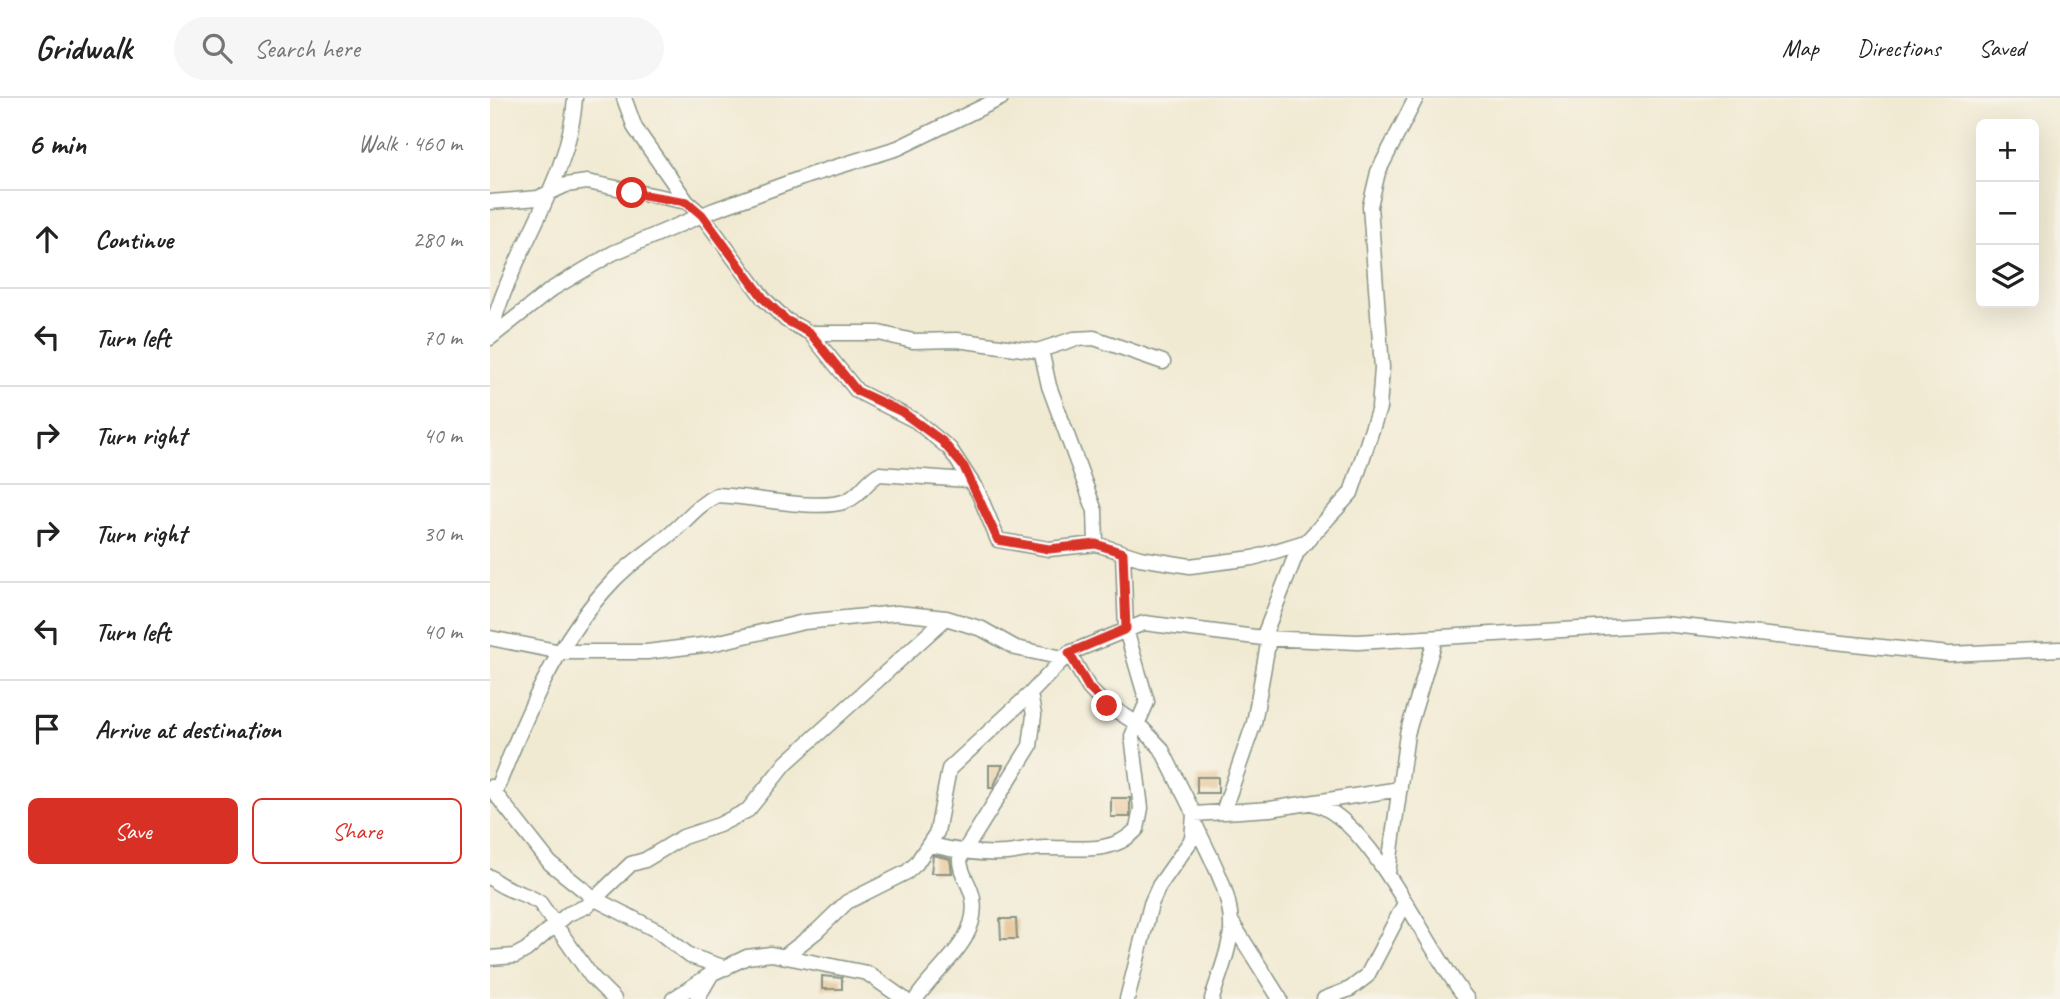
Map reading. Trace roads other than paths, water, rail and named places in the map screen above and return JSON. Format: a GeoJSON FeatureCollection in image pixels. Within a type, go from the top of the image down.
{"type":"FeatureCollection","features":[{"type":"Feature","properties":{"kind":"street"},"geometry":{"type":"LineString","coordinates":[[490,338],[509,274],[548,195],[568,136],[575,98]]}},
{"type":"Feature","properties":{"kind":"street"},"geometry":{"type":"LineString","coordinates":[[624,98],[635,128],[687,202],[702,215],[764,299],[786,320],[810,333],[857,391],[902,412],[942,441],[964,467],[968,480],[978,492],[998,540],[1049,549],[1096,544],[1173,565],[1198,566],[1253,558],[1305,542]]}},
{"type":"Feature","properties":{"kind":"street"},"geometry":{"type":"LineString","coordinates":[[490,338],[524,309],[613,253],[702,215],[810,175],[898,148],[1001,98]]}},
{"type":"Feature","properties":{"kind":"street"},"geometry":{"type":"LineString","coordinates":[[1223,812],[1254,723],[1266,638],[1290,563],[1305,542],[1351,493],[1379,408],[1382,368],[1370,206],[1378,172],[1416,98]]}},
{"type":"Feature","properties":{"kind":"street"},"geometry":{"type":"LineString","coordinates":[[490,202],[548,195],[566,185],[587,182],[687,202]]}},
{"type":"Feature","properties":{"kind":"street"},"geometry":{"type":"LineString","coordinates":[[810,333],[879,332],[913,341],[957,340],[1041,350],[1074,339],[1094,338],[1163,362]]}},
{"type":"Feature","properties":{"kind":"street"},"geometry":{"type":"LineString","coordinates":[[1041,350],[1049,386],[1095,511],[1098,528],[1096,544]]}},
{"type":"Feature","properties":{"kind":"street"},"geometry":{"type":"LineString","coordinates":[[726,968],[690,956],[658,931],[595,899],[550,863],[492,790],[531,701],[589,609],[616,578],[671,533],[703,502],[717,495],[817,505],[844,502],[857,496],[869,480],[879,474],[968,480]]}},
{"type":"Feature","properties":{"kind":"street"},"geometry":{"type":"LineString","coordinates":[[931,845],[964,852],[1007,853],[1043,848],[1099,849],[1132,835],[1141,817],[1132,738],[1139,725],[1146,696],[1126,629],[1123,553]]}},
{"type":"Feature","properties":{"kind":"street"},"geometry":{"type":"LineString","coordinates":[[490,638],[561,652],[647,652],[685,649],[804,622],[897,613],[946,618],[982,629],[1016,648],[1066,655],[1100,700],[1139,725],[1161,748],[1194,818],[1225,892],[1230,921],[1229,941],[1212,999]]}},
{"type":"Feature","properties":{"kind":"street"},"geometry":{"type":"LineString","coordinates":[[490,958],[521,954],[568,914],[595,899],[631,864],[645,860],[682,837],[712,828],[748,810],[786,763],[946,618]]}},
{"type":"Feature","properties":{"kind":"street"},"geometry":{"type":"LineString","coordinates":[[785,956],[854,897],[907,872],[931,845],[937,832],[948,769],[1030,694],[1066,655],[1126,629],[1155,622],[1266,638],[1358,642],[1434,640],[1663,624],[1949,654],[2060,649]]}},
{"type":"Feature","properties":{"kind":"street"},"geometry":{"type":"LineString","coordinates":[[1388,873],[1411,720],[1434,640]]}},
{"type":"Feature","properties":{"kind":"street"},"geometry":{"type":"LineString","coordinates":[[916,999],[970,930],[973,899],[961,869],[964,852],[1030,746],[1034,715],[1030,694]]}},
{"type":"Feature","properties":{"kind":"street"},"geometry":{"type":"LineString","coordinates":[[1194,818],[1400,789]]}},
{"type":"Feature","properties":{"kind":"street"},"geometry":{"type":"LineString","coordinates":[[1311,803],[1334,811],[1388,873],[1457,996]]}},
{"type":"Feature","properties":{"kind":"street"},"geometry":{"type":"LineString","coordinates":[[1127,999],[1154,894],[1192,839],[1194,818]]}},
{"type":"Feature","properties":{"kind":"street"},"geometry":{"type":"LineString","coordinates":[[490,877],[502,887],[531,897],[557,925],[591,976],[614,999]]}},
{"type":"Feature","properties":{"kind":"street"},"geometry":{"type":"LineString","coordinates":[[1324,999],[1350,989],[1367,976],[1405,904]]}},
{"type":"Feature","properties":{"kind":"street"},"geometry":{"type":"LineString","coordinates":[[1230,921],[1280,999]]}},
{"type":"Feature","properties":{"kind":"street"},"geometry":{"type":"LineString","coordinates":[[673,999],[711,974],[747,957],[785,956],[867,973],[904,999]]}},
{"type":"Feature","properties":{"kind":"street"},"geometry":{"type":"LineString","coordinates":[[697,999],[711,974]]}}]}
